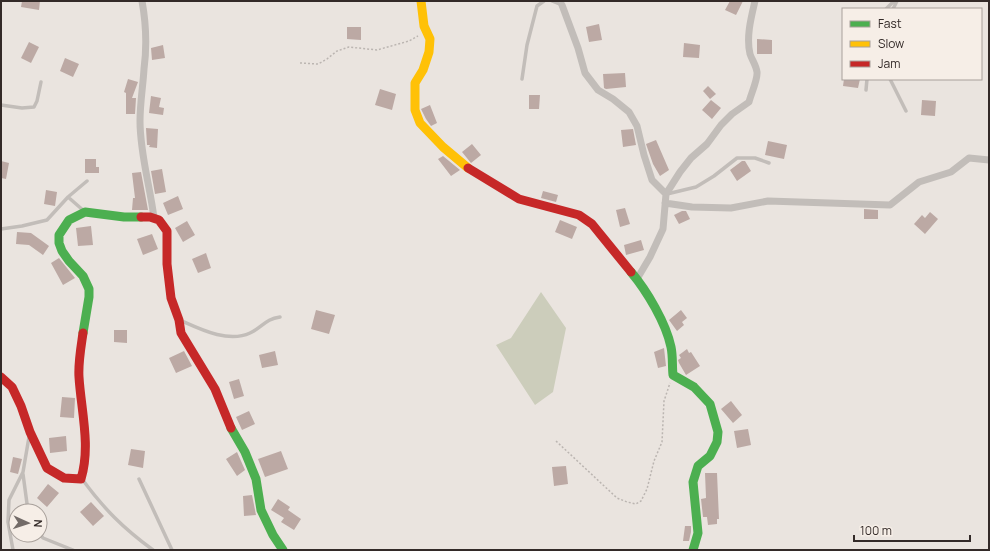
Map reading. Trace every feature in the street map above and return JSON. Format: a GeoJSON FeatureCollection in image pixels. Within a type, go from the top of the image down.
{"type":"FeatureCollection","features":[{"type":"Feature","properties":{"kind":"street"},"geometry":{"type":"LineString","coordinates":[[142,1],[146,52],[140,119],[140,141],[152,197],[154,218]]}},
{"type":"Feature","properties":{"kind":"street"},"geometry":{"type":"LineString","coordinates":[[421,1],[424,26],[430,39],[429,52],[415,83],[415,110],[420,123],[443,147],[470,170],[519,199],[579,215],[592,224],[637,279],[660,316],[671,347],[673,375],[694,387],[710,404],[718,432],[717,442],[710,456],[698,466],[693,482],[698,533],[693,550]]}},
{"type":"Feature","properties":{"kind":"street"},"geometry":{"type":"LineString","coordinates":[[637,279],[650,257],[663,229],[666,194],[691,158],[707,144],[721,125],[732,114],[749,102],[757,73],[749,43],[750,20],[755,1]]}},
{"type":"Feature","properties":{"kind":"street"},"geometry":{"type":"LineString","coordinates":[[562,5],[578,48],[584,73],[598,90],[613,99],[629,112],[637,126],[652,180],[666,194]]}},
{"type":"Feature","properties":{"kind":"street"},"geometry":{"type":"LineString","coordinates":[[665,203],[692,207],[731,208],[768,201],[890,205],[918,182],[951,172],[969,158],[989,160]]}},
{"type":"Feature","properties":{"kind":"street"},"geometry":{"type":"LineString","coordinates":[[1,377],[12,387],[21,406],[30,432],[47,468],[64,478],[81,479],[84,469],[85,437],[79,375],[83,330],[89,304],[89,289],[83,276],[62,251],[59,243],[59,235],[70,220],[84,212],[124,217],[154,218],[160,220],[167,230],[167,264],[169,284],[171,298],[179,320],[181,333],[215,389],[231,428],[245,452],[256,480],[261,510],[273,535],[283,550]]}},
{"type":"Feature","properties":{"kind":"lane"},"geometry":{"type":"LineString","coordinates":[[522,79],[527,45],[537,6],[544,1]]}},
{"type":"Feature","properties":{"kind":"lane"},"geometry":{"type":"LineString","coordinates":[[552,1],[562,5]]}},
{"type":"Feature","properties":{"kind":"lane"},"geometry":{"type":"LineString","coordinates":[[887,8],[895,1]]}},
{"type":"Feature","properties":{"kind":"lane"},"geometry":{"type":"LineString","coordinates":[[866,90],[867,80]]}},
{"type":"Feature","properties":{"kind":"lane"},"geometry":{"type":"LineString","coordinates":[[890,80],[906,112]]}},
{"type":"Feature","properties":{"kind":"lane"},"geometry":{"type":"LineString","coordinates":[[1,105],[22,108],[34,107],[37,101],[41,82]]}},
{"type":"Feature","properties":{"kind":"lane"},"geometry":{"type":"LineString","coordinates":[[666,194],[696,187],[714,176],[736,158],[755,158],[769,163]]}},
{"type":"Feature","properties":{"kind":"lane"},"geometry":{"type":"LineString","coordinates":[[1,229],[47,220],[68,197],[87,181]]}},
{"type":"Feature","properties":{"kind":"lane"},"geometry":{"type":"LineString","coordinates":[[68,197],[84,212]]}},
{"type":"Feature","properties":{"kind":"lane"},"geometry":{"type":"LineString","coordinates":[[179,320],[212,334],[238,336],[250,333],[271,318],[280,317]]}},
{"type":"Feature","properties":{"kind":"lane"},"geometry":{"type":"LineString","coordinates":[[13,550],[8,522],[9,500],[23,472],[30,432]]}},
{"type":"Feature","properties":{"kind":"lane"},"geometry":{"type":"LineString","coordinates":[[23,472],[27,503]]}},
{"type":"Feature","properties":{"kind":"lane"},"geometry":{"type":"LineString","coordinates":[[81,479],[100,503],[119,522],[153,550]]}},
{"type":"Feature","properties":{"kind":"lane"},"geometry":{"type":"LineString","coordinates":[[138,479],[172,550]]}},
{"type":"Feature","properties":{"kind":"lane"},"geometry":{"type":"LineString","coordinates":[[48,540],[73,550]]}},
{"type":"Feature","properties":{"kind":"path"},"geometry":{"type":"LineString","coordinates":[[300,63],[318,64],[337,51],[349,47],[377,50],[409,41],[419,36],[424,26]]}},
{"type":"Feature","properties":{"kind":"path"},"geometry":{"type":"LineString","coordinates":[[556,441],[617,498],[636,504],[641,501],[648,489],[654,461],[660,448],[663,427],[664,401],[673,375]]}},
{"type":"Feature","properties":{"kind":"green space"},"geometry":{"type":"Polygon","coordinates":[[[541,292],[566,328],[553,392],[535,405],[496,345],[511,338],[541,292]]]}},
{"type":"Feature","properties":{"kind":"building"},"geometry":{"type":"Polygon","coordinates":[[[22,1],[40,1],[39,10],[21,7],[22,1]]]}},
{"type":"Feature","properties":{"kind":"building"},"geometry":{"type":"Polygon","coordinates":[[[730,1],[743,1],[736,15],[725,10],[730,1]]]}},
{"type":"Feature","properties":{"kind":"building"},"geometry":{"type":"Polygon","coordinates":[[[599,24],[602,40],[589,42],[586,27],[599,24]]]}},
{"type":"Feature","properties":{"kind":"building"},"geometry":{"type":"Polygon","coordinates":[[[347,27],[361,27],[361,40],[347,39],[347,27]]]}},
{"type":"Feature","properties":{"kind":"building"},"geometry":{"type":"Polygon","coordinates":[[[757,39],[772,40],[772,54],[757,54],[757,39]]]}},
{"type":"Feature","properties":{"kind":"building"},"geometry":{"type":"Polygon","coordinates":[[[29,42],[39,47],[31,63],[21,58],[29,42]]]}},
{"type":"Feature","properties":{"kind":"building"},"geometry":{"type":"Polygon","coordinates":[[[684,43],[700,45],[699,58],[683,57],[684,43]]]}},
{"type":"Feature","properties":{"kind":"building"},"geometry":{"type":"Polygon","coordinates":[[[163,45],[165,58],[152,60],[151,48],[163,45]]]}},
{"type":"Feature","properties":{"kind":"building"},"geometry":{"type":"Polygon","coordinates":[[[65,58],[79,64],[73,77],[60,71],[65,58]]]}},
{"type":"Feature","properties":{"kind":"building"},"geometry":{"type":"Polygon","coordinates":[[[625,73],[626,87],[604,88],[603,74],[625,73]]]}},
{"type":"Feature","properties":{"kind":"building"},"geometry":{"type":"Polygon","coordinates":[[[128,79],[138,82],[132,98],[136,98],[135,114],[126,114],[126,93],[124,92],[128,79]]]}},
{"type":"Feature","properties":{"kind":"building"},"geometry":{"type":"Polygon","coordinates":[[[844,80],[860,80],[858,88],[843,86],[844,80]]]}},
{"type":"Feature","properties":{"kind":"building"},"geometry":{"type":"Polygon","coordinates":[[[708,86],[716,94],[710,99],[703,91],[708,86]]]}},
{"type":"Feature","properties":{"kind":"building"},"geometry":{"type":"Polygon","coordinates":[[[380,89],[396,94],[392,110],[375,105],[380,89]]]}},
{"type":"Feature","properties":{"kind":"building"},"geometry":{"type":"Polygon","coordinates":[[[529,95],[540,95],[539,109],[529,109],[529,95]]]}},
{"type":"Feature","properties":{"kind":"building"},"geometry":{"type":"Polygon","coordinates":[[[151,96],[161,98],[159,107],[164,108],[163,115],[149,113],[151,96]]]}},
{"type":"Feature","properties":{"kind":"building"},"geometry":{"type":"Polygon","coordinates":[[[711,100],[721,108],[712,119],[702,110],[711,100]]]}},
{"type":"Feature","properties":{"kind":"building"},"geometry":{"type":"Polygon","coordinates":[[[922,100],[936,101],[935,116],[921,115],[922,100]]]}},
{"type":"Feature","properties":{"kind":"building"},"geometry":{"type":"Polygon","coordinates":[[[430,105],[437,123],[431,126],[421,109],[430,105]]]}},
{"type":"Feature","properties":{"kind":"building"},"geometry":{"type":"Polygon","coordinates":[[[146,128],[158,129],[157,148],[149,147],[150,145],[147,145],[146,128]]]}},
{"type":"Feature","properties":{"kind":"building"},"geometry":{"type":"Polygon","coordinates":[[[633,129],[636,145],[623,147],[621,130],[633,129]]]}},
{"type":"Feature","properties":{"kind":"building"},"geometry":{"type":"Polygon","coordinates":[[[656,140],[669,170],[660,176],[653,164],[646,144],[656,140]]]}},
{"type":"Feature","properties":{"kind":"building"},"geometry":{"type":"Polygon","coordinates":[[[768,141],[787,145],[784,159],[765,155],[768,141]]]}},
{"type":"Feature","properties":{"kind":"building"},"geometry":{"type":"Polygon","coordinates":[[[472,144],[481,155],[471,163],[462,152],[472,144]]]}},
{"type":"Feature","properties":{"kind":"building"},"geometry":{"type":"Polygon","coordinates":[[[443,156],[460,170],[451,176],[438,159],[443,156]]]}},
{"type":"Feature","properties":{"kind":"building"},"geometry":{"type":"Polygon","coordinates":[[[85,159],[96,159],[96,167],[99,167],[99,173],[85,173],[85,159]]]}},
{"type":"Feature","properties":{"kind":"building"},"geometry":{"type":"Polygon","coordinates":[[[1,161],[9,163],[6,179],[1,178],[1,161]]]}},
{"type":"Feature","properties":{"kind":"building"},"geometry":{"type":"Polygon","coordinates":[[[742,161],[745,161],[751,171],[737,181],[730,170],[742,161]]]}},
{"type":"Feature","properties":{"kind":"building"},"geometry":{"type":"Polygon","coordinates":[[[162,169],[166,192],[155,194],[151,171],[162,169]]]}},
{"type":"Feature","properties":{"kind":"building"},"geometry":{"type":"Polygon","coordinates":[[[141,172],[148,210],[132,210],[133,198],[135,198],[132,173],[141,172]]]}},
{"type":"Feature","properties":{"kind":"building"},"geometry":{"type":"Polygon","coordinates":[[[46,190],[57,192],[55,206],[44,204],[46,190]]]}},
{"type":"Feature","properties":{"kind":"building"},"geometry":{"type":"Polygon","coordinates":[[[543,191],[558,195],[556,202],[541,198],[543,191]]]}},
{"type":"Feature","properties":{"kind":"building"},"geometry":{"type":"Polygon","coordinates":[[[178,196],[183,209],[168,215],[163,203],[178,196]]]}},
{"type":"Feature","properties":{"kind":"building"},"geometry":{"type":"Polygon","coordinates":[[[625,208],[630,224],[620,227],[616,210],[625,208]]]}},
{"type":"Feature","properties":{"kind":"building"},"geometry":{"type":"Polygon","coordinates":[[[864,209],[878,210],[878,219],[864,219],[864,209]]]}},
{"type":"Feature","properties":{"kind":"building"},"geometry":{"type":"Polygon","coordinates":[[[682,211],[686,211],[690,219],[679,224],[674,215],[682,211]]]}},
{"type":"Feature","properties":{"kind":"building"},"geometry":{"type":"Polygon","coordinates":[[[930,212],[938,219],[925,234],[914,224],[922,215],[925,218],[930,212]]]}},
{"type":"Feature","properties":{"kind":"building"},"geometry":{"type":"Polygon","coordinates":[[[560,220],[577,227],[572,239],[555,232],[560,220]]]}},
{"type":"Feature","properties":{"kind":"building"},"geometry":{"type":"Polygon","coordinates":[[[187,221],[195,235],[183,242],[175,228],[187,221]]]}},
{"type":"Feature","properties":{"kind":"building"},"geometry":{"type":"Polygon","coordinates":[[[91,226],[93,245],[78,246],[76,228],[91,226]]]}},
{"type":"Feature","properties":{"kind":"building"},"geometry":{"type":"Polygon","coordinates":[[[17,232],[31,233],[49,246],[43,255],[29,245],[16,244],[17,232]]]}},
{"type":"Feature","properties":{"kind":"building"},"geometry":{"type":"Polygon","coordinates":[[[152,234],[158,249],[143,255],[137,239],[152,234]]]}},
{"type":"Feature","properties":{"kind":"building"},"geometry":{"type":"Polygon","coordinates":[[[641,240],[644,250],[626,255],[624,245],[641,240]]]}},
{"type":"Feature","properties":{"kind":"building"},"geometry":{"type":"Polygon","coordinates":[[[206,253],[211,268],[198,273],[192,259],[206,253]]]}},
{"type":"Feature","properties":{"kind":"building"},"geometry":{"type":"Polygon","coordinates":[[[59,258],[75,278],[63,285],[51,263],[59,258]]]}},
{"type":"Feature","properties":{"kind":"building"},"geometry":{"type":"Polygon","coordinates":[[[316,310],[335,315],[329,334],[311,329],[316,310]]]}},
{"type":"Feature","properties":{"kind":"building"},"geometry":{"type":"Polygon","coordinates":[[[681,310],[687,318],[682,322],[684,325],[677,331],[669,320],[681,310]]]}},
{"type":"Feature","properties":{"kind":"building"},"geometry":{"type":"Polygon","coordinates":[[[114,330],[127,330],[127,343],[114,342],[114,330]]]}},
{"type":"Feature","properties":{"kind":"building"},"geometry":{"type":"Polygon","coordinates":[[[664,348],[666,366],[658,368],[654,352],[664,348]]]}},
{"type":"Feature","properties":{"kind":"building"},"geometry":{"type":"Polygon","coordinates":[[[687,349],[689,353],[691,352],[700,366],[686,375],[678,360],[681,358],[679,355],[687,349]]]}},
{"type":"Feature","properties":{"kind":"building"},"geometry":{"type":"Polygon","coordinates":[[[184,351],[192,366],[176,373],[169,358],[184,351]]]}},
{"type":"Feature","properties":{"kind":"building"},"geometry":{"type":"Polygon","coordinates":[[[275,351],[278,365],[262,368],[259,355],[275,351]]]}},
{"type":"Feature","properties":{"kind":"building"},"geometry":{"type":"Polygon","coordinates":[[[239,379],[244,396],[234,399],[229,382],[239,379]]]}},
{"type":"Feature","properties":{"kind":"building"},"geometry":{"type":"Polygon","coordinates":[[[62,397],[75,398],[74,418],[60,417],[62,397]]]}},
{"type":"Feature","properties":{"kind":"building"},"geometry":{"type":"Polygon","coordinates":[[[731,401],[742,415],[733,423],[721,409],[731,401]]]}},
{"type":"Feature","properties":{"kind":"building"},"geometry":{"type":"Polygon","coordinates":[[[249,411],[255,424],[242,430],[236,417],[249,411]]]}},
{"type":"Feature","properties":{"kind":"building"},"geometry":{"type":"Polygon","coordinates":[[[748,429],[751,445],[737,448],[734,431],[748,429]]]}},
{"type":"Feature","properties":{"kind":"building"},"geometry":{"type":"Polygon","coordinates":[[[66,436],[67,451],[50,453],[49,438],[66,436]]]}},
{"type":"Feature","properties":{"kind":"building"},"geometry":{"type":"Polygon","coordinates":[[[131,449],[145,451],[143,468],[128,465],[131,449]]]}},
{"type":"Feature","properties":{"kind":"building"},"geometry":{"type":"Polygon","coordinates":[[[281,451],[288,469],[265,477],[258,459],[281,451]]]}},
{"type":"Feature","properties":{"kind":"building"},"geometry":{"type":"Polygon","coordinates":[[[237,452],[245,470],[237,476],[226,459],[237,452]]]}},
{"type":"Feature","properties":{"kind":"building"},"geometry":{"type":"Polygon","coordinates":[[[13,457],[22,459],[18,474],[10,472],[13,457]]]}},
{"type":"Feature","properties":{"kind":"building"},"geometry":{"type":"Polygon","coordinates":[[[566,466],[568,484],[554,486],[552,467],[566,466]]]}},
{"type":"Feature","properties":{"kind":"building"},"geometry":{"type":"Polygon","coordinates":[[[705,473],[717,473],[719,519],[717,519],[717,524],[708,525],[707,517],[703,517],[701,499],[706,498],[705,473]]]}},
{"type":"Feature","properties":{"kind":"building"},"geometry":{"type":"Polygon","coordinates":[[[48,484],[59,493],[48,506],[48,503],[43,503],[37,498],[48,484]]]}},
{"type":"Feature","properties":{"kind":"building"},"geometry":{"type":"Polygon","coordinates":[[[252,495],[256,515],[244,516],[243,496],[252,495]]]}},
{"type":"Feature","properties":{"kind":"building"},"geometry":{"type":"Polygon","coordinates":[[[278,499],[290,507],[288,510],[301,519],[294,530],[281,522],[284,518],[271,510],[278,499]]]}},
{"type":"Feature","properties":{"kind":"building"},"geometry":{"type":"Polygon","coordinates":[[[91,502],[104,516],[93,526],[80,512],[91,502]]]}},
{"type":"Feature","properties":{"kind":"building"},"geometry":{"type":"Polygon","coordinates":[[[685,526],[691,526],[689,541],[683,541],[685,526]]]}},
{"type":"Feature","properties":{"kind":"traffic: fast"},"geometry":{"type":"LineString","coordinates":[[83,333],[89,289],[83,276],[62,251],[59,243],[59,235],[69,220],[85,212],[124,217],[141,217]]}},
{"type":"Feature","properties":{"kind":"traffic: fast"},"geometry":{"type":"LineString","coordinates":[[631,272],[643,288],[665,328],[672,350],[673,375],[694,387],[710,404],[718,432],[717,442],[710,456],[698,466],[693,482],[698,533],[693,550]]}},
{"type":"Feature","properties":{"kind":"traffic: fast"},"geometry":{"type":"LineString","coordinates":[[231,428],[245,452],[256,479],[261,510],[273,535],[283,550]]}},
{"type":"Feature","properties":{"kind":"traffic: slow"},"geometry":{"type":"LineString","coordinates":[[421,1],[424,26],[430,39],[429,52],[423,70],[415,83],[415,110],[420,123],[443,147],[468,168]]}},
{"type":"Feature","properties":{"kind":"traffic: jam"},"geometry":{"type":"LineString","coordinates":[[468,168],[519,199],[579,215],[592,224],[631,272]]}},
{"type":"Feature","properties":{"kind":"traffic: jam"},"geometry":{"type":"LineString","coordinates":[[141,217],[150,217],[159,220],[167,231],[167,264],[171,298],[179,320],[181,333],[215,389],[231,428]]}},
{"type":"Feature","properties":{"kind":"traffic: jam"},"geometry":{"type":"LineString","coordinates":[[1,377],[12,387],[21,406],[30,432],[47,468],[64,478],[81,479],[85,454],[79,372],[83,333]]}}]}
